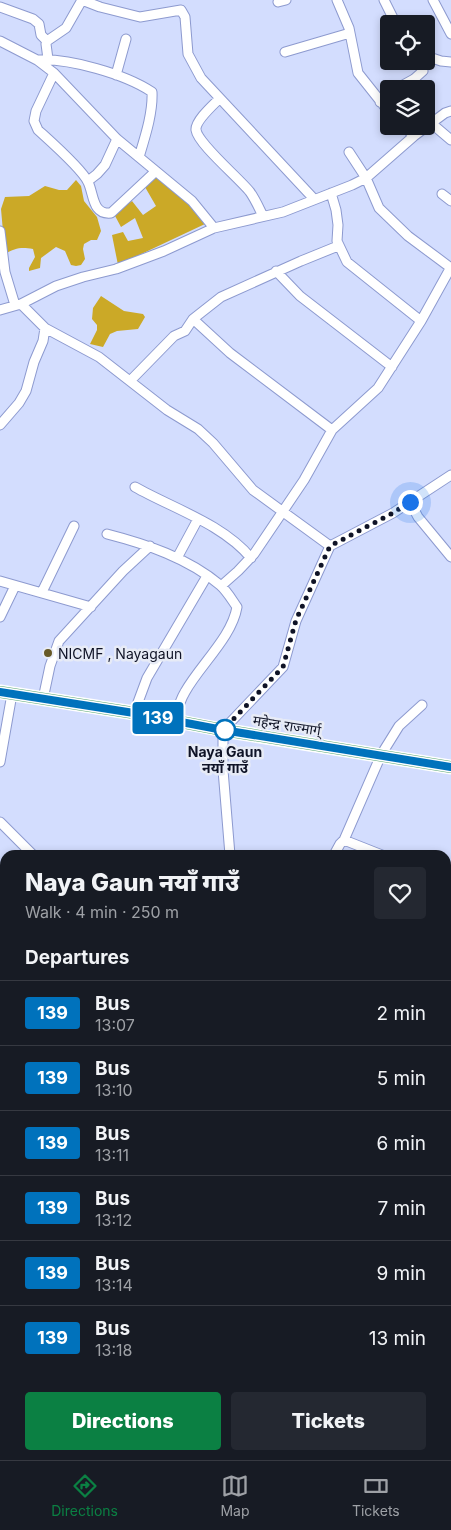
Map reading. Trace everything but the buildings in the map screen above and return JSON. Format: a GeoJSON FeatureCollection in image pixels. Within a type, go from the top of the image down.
{"type":"FeatureCollection","features":[{"type":"Feature","properties":{"kind":"highway","name":"महेन्द्र राज्मार्ग्"},"geometry":{"type":"LineString","coordinates":[[6,693],[451,767]]}},
{"type":"Feature","properties":{"kind":"street"},"geometry":{"type":"LineString","coordinates":[[48,59],[47,41],[66,28],[82,0],[100,8],[140,17],[181,10],[184,17],[188,54],[201,78],[314,199]]}},
{"type":"Feature","properties":{"kind":"street"},"geometry":{"type":"LineString","coordinates":[[337,0],[350,33],[358,73],[380,102]]}},
{"type":"Feature","properties":{"kind":"street"},"geometry":{"type":"LineString","coordinates":[[384,0],[392,15]]}},
{"type":"Feature","properties":{"kind":"street"},"geometry":{"type":"LineString","coordinates":[[433,0],[451,34]]}},
{"type":"Feature","properties":{"kind":"street"},"geometry":{"type":"LineString","coordinates":[[0,7],[32,19],[39,24],[41,35],[47,41]]}},
{"type":"Feature","properties":{"kind":"street"},"geometry":{"type":"LineString","coordinates":[[285,52],[350,33]]}},
{"type":"Feature","properties":{"kind":"street"},"geometry":{"type":"LineString","coordinates":[[116,75],[126,39]]}},
{"type":"Feature","properties":{"kind":"street"},"geometry":{"type":"LineString","coordinates":[[0,41],[37,60],[54,73],[117,139],[192,201],[214,228]]}},
{"type":"Feature","properties":{"kind":"street"},"geometry":{"type":"LineString","coordinates":[[435,59],[451,62]]}},
{"type":"Feature","properties":{"kind":"street"},"geometry":{"type":"LineString","coordinates":[[37,60],[64,61],[116,75],[133,81],[152,92],[153,100],[138,157]]}},
{"type":"Feature","properties":{"kind":"street"},"geometry":{"type":"LineString","coordinates":[[412,80],[423,71],[441,61]]}},
{"type":"Feature","properties":{"kind":"street"},"geometry":{"type":"LineString","coordinates":[[54,73],[36,111],[34,121],[38,130],[88,181],[98,211],[105,214],[110,213],[156,171]]}},
{"type":"Feature","properties":{"kind":"street"},"geometry":{"type":"LineString","coordinates":[[219,99],[202,117],[196,130],[202,141],[250,193],[263,216]]}},
{"type":"Feature","properties":{"kind":"street"},"geometry":{"type":"LineString","coordinates":[[435,120],[451,111]]}},
{"type":"Feature","properties":{"kind":"street"},"geometry":{"type":"LineString","coordinates":[[435,126],[451,140]]}},
{"type":"Feature","properties":{"kind":"street"},"geometry":{"type":"LineString","coordinates":[[0,310],[18,305],[56,286],[82,277],[116,269],[164,251],[214,228],[300,206],[331,193],[366,178],[414,136]]}},
{"type":"Feature","properties":{"kind":"street"},"geometry":{"type":"LineString","coordinates":[[88,181],[105,165],[117,139]]}},
{"type":"Feature","properties":{"kind":"street"},"geometry":{"type":"LineString","coordinates":[[221,586],[250,558],[283,512],[332,430],[378,388],[421,321],[451,268],[408,236],[379,208],[366,178],[349,152]]}},
{"type":"Feature","properties":{"kind":"street"},"geometry":{"type":"LineString","coordinates":[[331,193],[338,225],[336,241],[347,262],[421,321]]}},
{"type":"Feature","properties":{"kind":"street"},"geometry":{"type":"LineString","coordinates":[[442,194],[451,201]]}},
{"type":"Feature","properties":{"kind":"street"},"geometry":{"type":"LineString","coordinates":[[0,231],[5,272],[18,305],[45,328],[99,356],[166,410],[198,429],[213,443],[253,490],[330,546]]}},
{"type":"Feature","properties":{"kind":"street"},"geometry":{"type":"LineString","coordinates":[[130,381],[174,336],[185,331],[193,319],[221,297],[276,271],[338,246]]}},
{"type":"Feature","properties":{"kind":"street"},"geometry":{"type":"LineString","coordinates":[[276,271],[300,296],[392,367]]}},
{"type":"Feature","properties":{"kind":"street"},"geometry":{"type":"LineString","coordinates":[[193,319],[230,353],[332,430]]}},
{"type":"Feature","properties":{"kind":"street"},"geometry":{"type":"LineString","coordinates":[[0,425],[19,403],[26,391],[34,362],[44,342],[45,328]]}},
{"type":"Feature","properties":{"kind":"street"},"geometry":{"type":"LineString","coordinates":[[230,850],[223,770],[223,730],[283,667],[296,620],[330,546],[393,513],[451,474]]}},
{"type":"Feature","properties":{"kind":"street"},"geometry":{"type":"LineString","coordinates":[[135,488],[219,530],[244,549],[250,558]]}},
{"type":"Feature","properties":{"kind":"street"},"geometry":{"type":"LineString","coordinates":[[410,502],[418,517],[451,558]]}},
{"type":"Feature","properties":{"kind":"street"},"geometry":{"type":"LineString","coordinates":[[177,558],[198,519]]}},
{"type":"Feature","properties":{"kind":"street"},"geometry":{"type":"LineString","coordinates":[[42,592],[74,526]]}},
{"type":"Feature","properties":{"kind":"street"},"geometry":{"type":"LineString","coordinates":[[107,534],[150,546],[177,558],[221,586],[237,606],[235,617],[184,692],[174,721]]}},
{"type":"Feature","properties":{"kind":"street"},"geometry":{"type":"LineString","coordinates":[[43,699],[50,666],[59,641],[123,571],[150,546]]}},
{"type":"Feature","properties":{"kind":"street"},"geometry":{"type":"LineString","coordinates":[[134,713],[147,678],[206,576]]}},
{"type":"Feature","properties":{"kind":"street"},"geometry":{"type":"LineString","coordinates":[[0,582],[91,607]]}},
{"type":"Feature","properties":{"kind":"street"},"geometry":{"type":"LineString","coordinates":[[0,617],[15,586]]}},
{"type":"Feature","properties":{"kind":"street"},"geometry":{"type":"LineString","coordinates":[[0,762],[6,693]]}},
{"type":"Feature","properties":{"kind":"street"},"geometry":{"type":"LineString","coordinates":[[337,850],[344,840],[381,755],[399,726],[422,705]]}},
{"type":"Feature","properties":{"kind":"street"},"geometry":{"type":"LineString","coordinates":[[0,822],[28,850]]}},
{"type":"Feature","properties":{"kind":"street"},"geometry":{"type":"LineString","coordinates":[[344,840],[369,850]]}},
{"type":"Feature","properties":{"kind":"shaded area"},"geometry":{"type":"Polygon","coordinates":[[[156,175],[195,210],[205,224],[118,265],[112,235],[123,232],[128,241],[143,238],[135,218],[121,227],[114,214],[132,201],[143,215],[156,206],[145,187],[156,175]]]}},
{"type":"Feature","properties":{"kind":"shaded area"},"geometry":{"type":"Polygon","coordinates":[[[76,180],[81,186],[84,201],[97,217],[101,231],[97,240],[91,240],[84,244],[85,259],[81,265],[71,265],[65,251],[56,247],[41,258],[40,268],[29,271],[35,257],[33,249],[18,248],[5,254],[1,209],[5,197],[29,196],[45,186],[67,190],[76,180]]]}},
{"type":"Feature","properties":{"kind":"shaded area"},"geometry":{"type":"Polygon","coordinates":[[[101,296],[124,311],[143,314],[145,317],[138,329],[117,331],[110,334],[103,347],[90,344],[97,330],[97,325],[92,319],[93,308],[101,296]]]}},
{"type":"Feature","properties":{"kind":"bus line","name":"139"},"geometry":{"type":"LineString","coordinates":[[0,692],[451,767]]}},
{"type":"Feature","properties":{"kind":"place","name":"NICMF , Nayagaun"},"geometry":{"type":"Point","coordinates":[48,653]}},
{"type":"Feature","properties":{"kind":"place","name":"Naya Gaun नयाँ गाउँ"},"geometry":{"type":"Point","coordinates":[225,730]}},
{"type":"Feature","properties":{"kind":"route"},"geometry":{"type":"LineString","coordinates":[[225,730],[223,730],[283,667],[296,620],[330,546],[410,502]]}}]}
